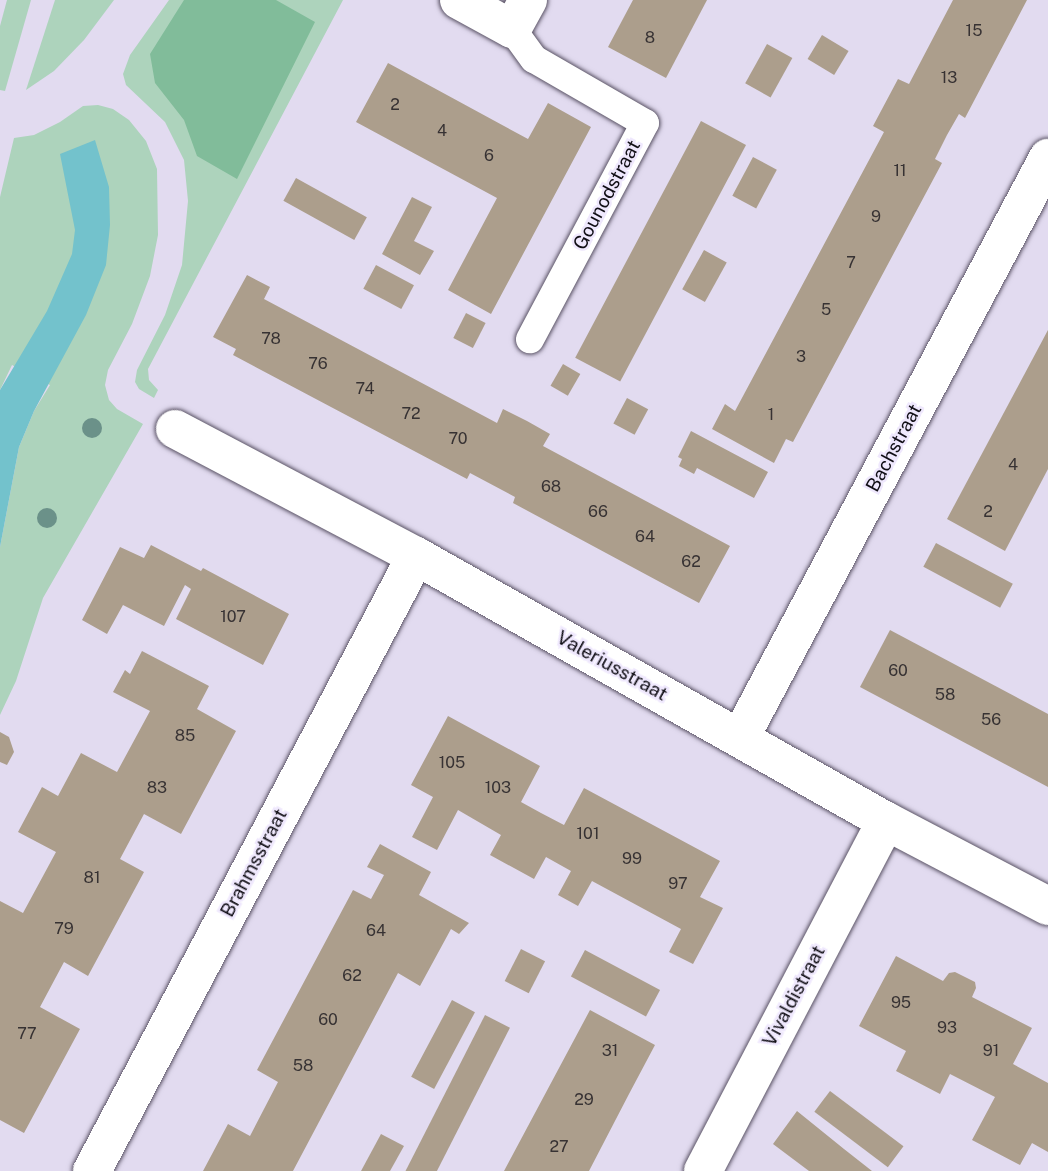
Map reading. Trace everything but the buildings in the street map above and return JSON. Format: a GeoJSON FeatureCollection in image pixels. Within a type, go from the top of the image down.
{"type":"FeatureCollection","features":[{"type":"Feature","properties":{"kind":"street","name":"Gounodstraat"},"geometry":{"type":"LineString","coordinates":[[459,0],[520,14]]}},
{"type":"Feature","properties":{"kind":"street","name":"Bachstraat"},"geometry":{"type":"LineString","coordinates":[[740,738],[1048,158]]}},
{"type":"Feature","properties":{"kind":"street","name":"Valeriusstraat"},"geometry":{"type":"LineString","coordinates":[[175,429],[415,556],[886,821],[1048,906]]}},
{"type":"Feature","properties":{"kind":"street","name":"Brahmsstraat"},"geometry":{"type":"LineString","coordinates":[[92,1171],[415,556]]}},
{"type":"Feature","properties":{"kind":"street","name":"Vivaldistraat"},"geometry":{"type":"LineString","coordinates":[[703,1171],[886,821]]}},
{"type":"Feature","properties":{"kind":"lane","name":"Gounodstraat"},"geometry":{"type":"LineString","coordinates":[[520,14],[534,59],[645,123],[530,339]]}},
{"type":"Feature","properties":{"kind":"green space"},"geometry":{"type":"Polygon","coordinates":[[[7,0],[31,0],[5,91],[0,90],[0,26],[7,0]]]}},
{"type":"Feature","properties":{"kind":"green space"},"geometry":{"type":"Polygon","coordinates":[[[55,0],[114,0],[84,40],[54,71],[26,90],[55,0]]]}},
{"type":"Feature","properties":{"kind":"green space"},"geometry":{"type":"Polygon","coordinates":[[[169,0],[343,0],[148,369],[149,380],[158,390],[154,398],[139,389],[135,382],[137,370],[165,315],[182,265],[188,201],[184,160],[165,122],[126,85],[123,74],[130,55],[169,0]]]}},
{"type":"Feature","properties":{"kind":"green space"},"geometry":{"type":"Polygon","coordinates":[[[184,0],[276,0],[315,22],[237,179],[197,156],[184,120],[155,83],[150,54],[184,0]]]}},
{"type":"Feature","properties":{"kind":"green space"},"geometry":{"type":"Polygon","coordinates":[[[98,105],[113,109],[129,120],[146,141],[157,169],[158,235],[150,276],[132,324],[108,370],[105,385],[109,400],[117,409],[143,424],[43,598],[16,681],[0,715],[0,547],[19,447],[34,411],[50,385],[12,365],[0,390],[0,197],[14,138],[34,135],[83,106],[98,105]]]}},
{"type":"Feature","properties":{"kind":"water"},"geometry":{"type":"Polygon","coordinates":[[[95,140],[109,187],[110,225],[106,265],[86,315],[34,411],[19,447],[0,547],[0,390],[47,311],[72,254],[75,230],[60,154],[95,140]]]}}]}
